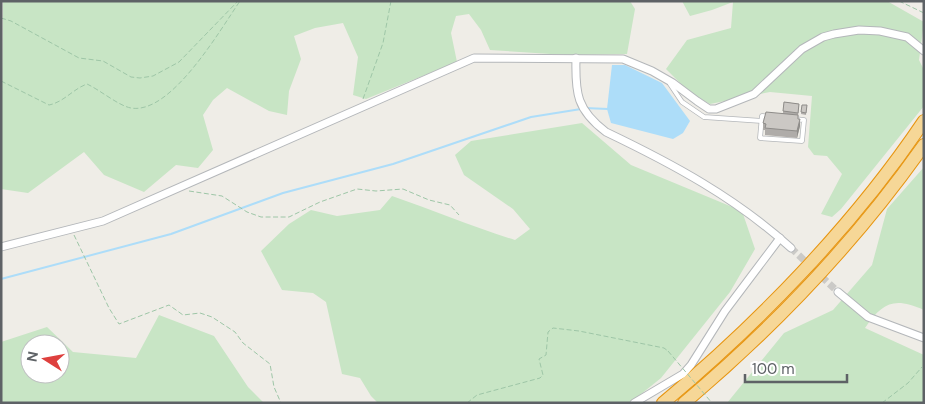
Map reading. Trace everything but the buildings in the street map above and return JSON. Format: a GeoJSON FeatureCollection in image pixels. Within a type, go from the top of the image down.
{"type":"FeatureCollection","features":[{"type":"Feature","properties":{"kind":"highway"},"geometry":{"type":"LineString","coordinates":[[663,403],[740,334],[800,273],[883,176],[924,121]]}},
{"type":"Feature","properties":{"kind":"highway"},"geometry":{"type":"LineString","coordinates":[[684,403],[777,318],[886,195],[924,145]]}},
{"type":"Feature","properties":{"kind":"street"},"geometry":{"type":"LineString","coordinates":[[1,247],[103,221],[474,58],[623,59],[668,80],[696,101],[716,110],[754,94],[802,49],[822,37],[859,30],[880,31],[907,37],[924,50]]}},
{"type":"Feature","properties":{"kind":"street"},"geometry":{"type":"LineString","coordinates":[[576,58],[576,92],[581,106],[591,120],[606,132],[711,187],[742,207],[791,248]]}},
{"type":"Feature","properties":{"kind":"street"},"geometry":{"type":"LineString","coordinates":[[634,403],[683,374],[691,365],[725,311],[780,238]]}},
{"type":"Feature","properties":{"kind":"street"},"geometry":{"type":"LineString","coordinates":[[838,292],[868,317],[924,338]]}},
{"type":"Feature","properties":{"kind":"lane"},"geometry":{"type":"LineString","coordinates":[[668,80],[682,102],[704,117],[762,121]]}},
{"type":"Feature","properties":{"kind":"lane"},"geometry":{"type":"LineString","coordinates":[[762,116],[804,120],[802,142],[760,138],[762,121],[762,116]]}},
{"type":"Feature","properties":{"kind":"path"},"geometry":{"type":"LineString","coordinates":[[1,18],[11,21],[79,58],[103,61],[131,77],[140,78],[153,76],[179,62],[239,1]]}},
{"type":"Feature","properties":{"kind":"path"},"geometry":{"type":"LineString","coordinates":[[1,81],[49,105],[57,103],[78,87],[87,84],[130,108],[145,108],[171,93],[203,53],[239,1]]}},
{"type":"Feature","properties":{"kind":"path"},"geometry":{"type":"LineString","coordinates":[[359,109],[383,43],[391,1]]}},
{"type":"Feature","properties":{"kind":"path"},"geometry":{"type":"LineString","coordinates":[[899,1],[924,13]]}},
{"type":"Feature","properties":{"kind":"path"},"geometry":{"type":"LineString","coordinates":[[183,186],[186,190],[222,196],[247,212],[261,217],[289,217],[320,202],[357,189],[410,191],[429,200],[450,205],[460,215]]}},
{"type":"Feature","properties":{"kind":"path"},"geometry":{"type":"LineString","coordinates":[[71,230],[109,308],[119,324],[169,305],[183,315],[200,313],[212,317],[235,332],[243,343],[270,364],[274,387],[281,403]]}},
{"type":"Feature","properties":{"kind":"path"},"geometry":{"type":"LineString","coordinates":[[467,403],[477,395],[540,378],[543,375],[540,359],[546,355],[548,332],[553,328],[618,338],[668,351],[712,403]]}},
{"type":"Feature","properties":{"kind":"path"},"geometry":{"type":"LineString","coordinates":[[882,403],[908,383],[922,367]]}},
{"type":"Feature","properties":{"kind":"green space"},"geometry":{"type":"Polygon","coordinates":[[[3,1],[630,1],[635,9],[627,54],[566,55],[490,50],[481,30],[469,14],[456,16],[451,33],[457,62],[366,99],[353,95],[358,57],[343,23],[315,28],[294,36],[301,59],[289,91],[287,115],[269,111],[227,88],[213,100],[203,115],[213,150],[198,168],[176,165],[144,192],[104,175],[84,152],[28,193],[1,189],[3,1]]]}},
{"type":"Feature","properties":{"kind":"green space"},"geometry":{"type":"Polygon","coordinates":[[[682,1],[887,1],[924,22],[919,60],[924,70],[924,106],[841,209],[832,217],[821,214],[842,174],[827,156],[814,155],[808,147],[812,96],[770,92],[710,104],[690,93],[666,69],[687,40],[731,28],[733,2],[690,16],[682,1]]]}},
{"type":"Feature","properties":{"kind":"green space"},"geometry":{"type":"Polygon","coordinates":[[[582,123],[631,165],[742,211],[755,249],[730,292],[661,378],[630,403],[378,403],[371,396],[360,378],[342,374],[326,302],[313,293],[282,290],[261,251],[289,224],[311,210],[337,216],[380,210],[392,196],[515,240],[530,229],[513,209],[464,175],[455,155],[471,141],[582,123]]]}},
{"type":"Feature","properties":{"kind":"green space"},"geometry":{"type":"Polygon","coordinates":[[[924,167],[924,310],[905,304],[890,304],[878,312],[865,328],[924,355],[924,403],[727,403],[784,333],[833,310],[872,265],[887,209],[924,167]]]}},
{"type":"Feature","properties":{"kind":"green space"},"geometry":{"type":"Polygon","coordinates":[[[159,315],[214,336],[248,387],[264,403],[1,403],[1,342],[20,336],[20,384],[70,384],[70,349],[73,352],[136,358],[159,315]]]}},
{"type":"Feature","properties":{"kind":"green space"},"geometry":{"type":"Polygon","coordinates":[[[47,327],[54,334],[26,334],[47,327]]]}},
{"type":"Feature","properties":{"kind":"water"},"geometry":{"type":"Polygon","coordinates":[[[612,65],[625,65],[662,83],[690,121],[683,133],[673,139],[611,123],[607,109],[612,65]]]}},
{"type":"Feature","properties":{"kind":"waterway"},"geometry":{"type":"LineString","coordinates":[[585,108],[608,109]]}},
{"type":"Feature","properties":{"kind":"waterway"},"geometry":{"type":"LineString","coordinates":[[1,279],[171,234],[283,193],[393,164],[531,117],[581,109]]}},
{"type":"Feature","properties":{"kind":"tunnel"},"geometry":{"type":"LineString","coordinates":[[791,248],[838,292]]}}]}
